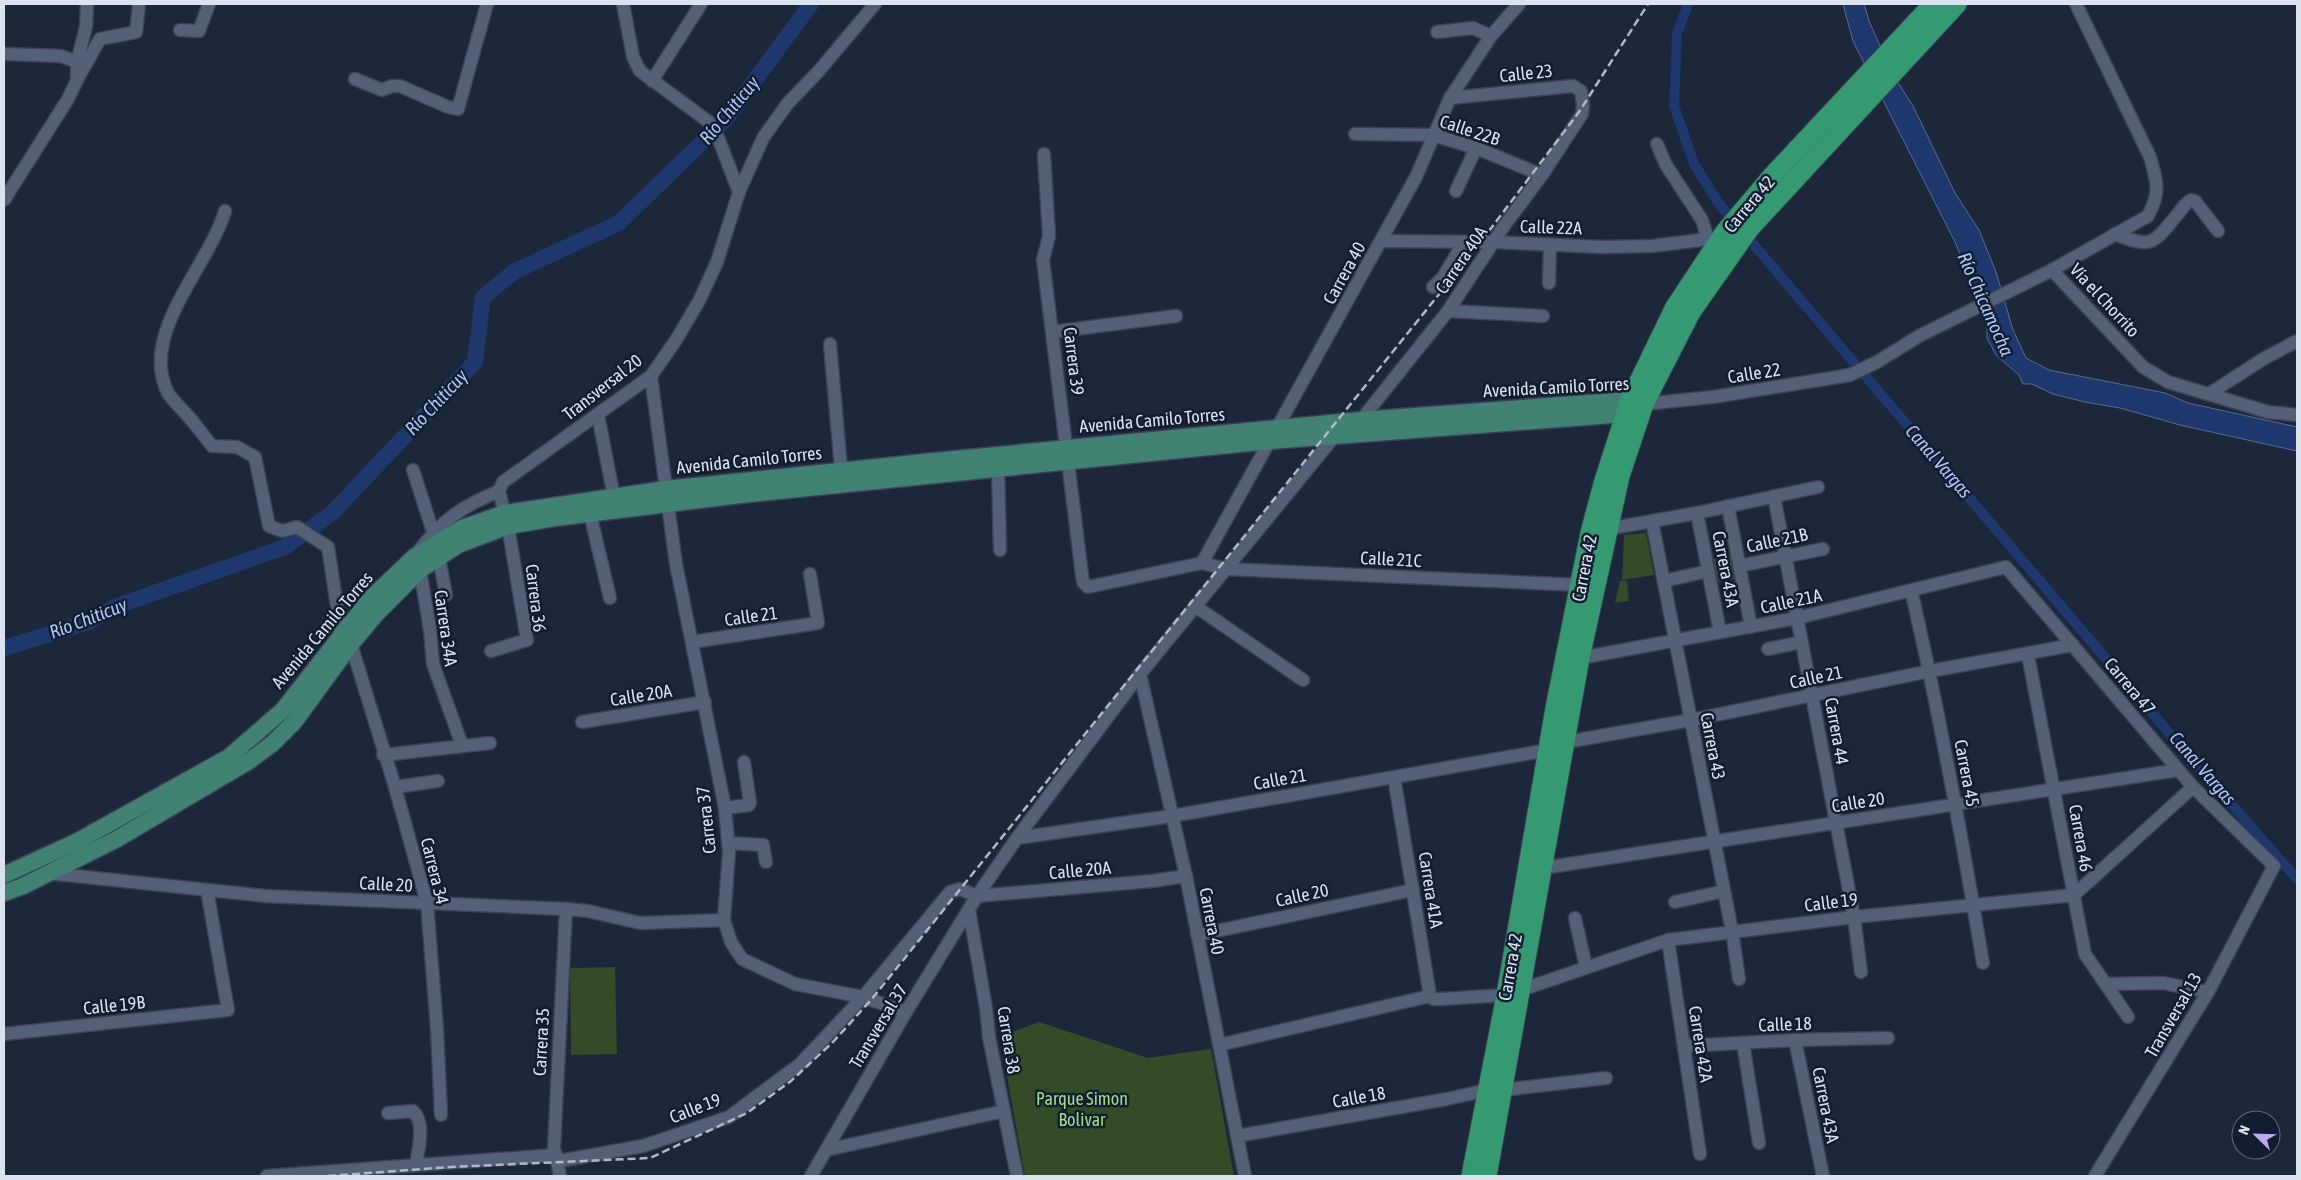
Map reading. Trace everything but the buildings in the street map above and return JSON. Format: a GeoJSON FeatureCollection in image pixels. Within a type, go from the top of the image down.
{"type":"FeatureCollection","features":[{"type":"Feature","properties":{"kind":"highway"},"geometry":{"type":"LineString","coordinates":[[1899,53],[1933,4]]}},
{"type":"Feature","properties":{"kind":"highway"},"geometry":{"type":"LineString","coordinates":[[1899,53],[1957,4]]}},
{"type":"Feature","properties":{"kind":"highway","name":"Carrera 42"},"geometry":{"type":"LineString","coordinates":[[1744,221],[1773,175],[1856,85],[1899,53]]}},
{"type":"Feature","properties":{"kind":"highway","name":"Carrera 42"},"geometry":{"type":"LineString","coordinates":[[1514,991],[1548,750],[1590,533],[1603,484],[1633,406],[1691,312],[1721,240],[1744,221],[1866,102],[1899,53]]}},
{"type":"Feature","properties":{"kind":"highway","name":"Carrera 42"},"geometry":{"type":"LineString","coordinates":[[1471,1176],[1495,1090],[1514,991],[1543,868],[1580,658],[1620,476],[1633,406]]}},
{"type":"Feature","properties":{"kind":"highway","name":"Carrera 42"},"geometry":{"type":"LineString","coordinates":[[1488,1176],[1495,1090]]}},
{"type":"Feature","properties":{"kind":"main road","name":"Avenida Camilo Torres"},"geometry":{"type":"LineString","coordinates":[[4,875],[76,842],[229,757],[282,710],[346,639],[377,613],[417,564],[462,528],[614,497],[667,497],[1274,435],[1633,406]]}},
{"type":"Feature","properties":{"kind":"main road","name":"Avenida Camilo Torres"},"geometry":{"type":"LineString","coordinates":[[1274,435],[1334,437],[1360,427]]}},
{"type":"Feature","properties":{"kind":"main road","name":"Avenida Camilo Torres"},"geometry":{"type":"LineString","coordinates":[[842,478],[998,469],[1068,455]]}},
{"type":"Feature","properties":{"kind":"main road","name":"Avenida Camilo Torres"},"geometry":{"type":"LineString","coordinates":[[417,564],[439,558],[458,545],[506,520],[590,514],[667,497]]}},
{"type":"Feature","properties":{"kind":"main road","name":"Avenida Camilo Torres"},"geometry":{"type":"LineString","coordinates":[[4,894],[117,839],[249,762],[272,744],[295,721],[346,639]]}},
{"type":"Feature","properties":{"kind":"street"},"geometry":{"type":"LineString","coordinates":[[77,80],[77,62],[86,27],[87,4]]}},
{"type":"Feature","properties":{"kind":"street"},"geometry":{"type":"LineString","coordinates":[[4,200],[68,99],[100,40],[136,32],[140,4]]}},
{"type":"Feature","properties":{"kind":"street"},"geometry":{"type":"LineString","coordinates":[[180,30],[199,31],[209,4]]}},
{"type":"Feature","properties":{"kind":"street"},"geometry":{"type":"LineString","coordinates":[[355,79],[382,90],[392,86],[400,86],[448,107],[458,109],[487,4]]}},
{"type":"Feature","properties":{"kind":"street"},"geometry":{"type":"LineString","coordinates":[[623,4],[633,57],[640,71],[709,122],[719,140],[740,192]]}},
{"type":"Feature","properties":{"kind":"street"},"geometry":{"type":"LineString","coordinates":[[652,81],[701,4]]}},
{"type":"Feature","properties":{"kind":"street","name":"Transversal 20"},"geometry":{"type":"LineString","coordinates":[[417,564],[433,532],[472,502],[499,491],[503,482],[651,376],[676,340],[699,301],[717,262],[740,192],[770,126],[876,4]]}},
{"type":"Feature","properties":{"kind":"street","name":"Carrera 40"},"geometry":{"type":"LineString","coordinates":[[1202,563],[1382,241],[1416,177],[1450,98],[1490,36],[1519,4]]}},
{"type":"Feature","properties":{"kind":"street"},"geometry":{"type":"LineString","coordinates":[[2052,270],[2148,216],[2156,202],[2157,181],[2150,157],[2076,4]]}},
{"type":"Feature","properties":{"kind":"street"},"geometry":{"type":"LineString","coordinates":[[1438,32],[1473,28],[1490,36]]}},
{"type":"Feature","properties":{"kind":"street"},"geometry":{"type":"LineString","coordinates":[[4,54],[60,56],[77,62]]}},
{"type":"Feature","properties":{"kind":"street","name":"Calle 23"},"geometry":{"type":"LineString","coordinates":[[1450,98],[1573,86],[1581,91],[1582,114]]}},
{"type":"Feature","properties":{"kind":"street","name":"Carrera 40A"},"geometry":{"type":"LineString","coordinates":[[1360,427],[1448,310],[1582,114]]}},
{"type":"Feature","properties":{"kind":"street","name":"Calle 22B"},"geometry":{"type":"LineString","coordinates":[[1355,134],[1433,135],[1476,148],[1542,175]]}},
{"type":"Feature","properties":{"kind":"street"},"geometry":{"type":"LineString","coordinates":[[1657,144],[1666,165],[1702,220],[1721,240]]}},
{"type":"Feature","properties":{"kind":"street"},"geometry":{"type":"LineString","coordinates":[[1456,191],[1476,148]]}},
{"type":"Feature","properties":{"kind":"street","name":"Carrera 39"},"geometry":{"type":"LineString","coordinates":[[1044,154],[1049,236],[1043,260],[1083,582],[1088,587],[1101,586],[1202,563]]}},
{"type":"Feature","properties":{"kind":"street"},"geometry":{"type":"LineString","coordinates":[[2115,234],[2139,244],[2150,243],[2163,232],[2191,200],[2195,201],[2218,231]]}},
{"type":"Feature","properties":{"kind":"street","name":"Carrera 34"},"geometry":{"type":"LineString","coordinates":[[225,211],[222,224],[171,315],[161,343],[163,381],[169,395],[212,446],[236,446],[255,457],[269,526],[282,531],[297,527],[316,538],[328,548],[346,639],[383,755],[399,787],[407,833],[427,903],[437,1029],[440,1115]]}},
{"type":"Feature","properties":{"kind":"street","name":"Calle 22A"},"geometry":{"type":"LineString","coordinates":[[1382,241],[1652,246],[1721,240]]}},
{"type":"Feature","properties":{"kind":"street"},"geometry":{"type":"LineString","coordinates":[[1433,287],[1443,277],[1464,242]]}},
{"type":"Feature","properties":{"kind":"street"},"geometry":{"type":"LineString","coordinates":[[1549,283],[1550,245]]}},
{"type":"Feature","properties":{"kind":"street","name":"Vía el Chorrito"},"geometry":{"type":"LineString","coordinates":[[1867,367],[1919,336],[2052,270],[2143,367],[2168,382],[2268,412],[2297,415]]}},
{"type":"Feature","properties":{"kind":"street"},"geometry":{"type":"LineString","coordinates":[[1448,310],[1543,316]]}},
{"type":"Feature","properties":{"kind":"street"},"geometry":{"type":"LineString","coordinates":[[1052,332],[1176,316]]}},
{"type":"Feature","properties":{"kind":"street"},"geometry":{"type":"LineString","coordinates":[[2209,394],[2263,359],[2297,341]]}},
{"type":"Feature","properties":{"kind":"street"},"geometry":{"type":"LineString","coordinates":[[830,344],[842,478]]}},
{"type":"Feature","properties":{"kind":"street","name":"Calle 22"},"geometry":{"type":"LineString","coordinates":[[1633,406],[1713,397],[1850,375],[1867,367]]}},
{"type":"Feature","properties":{"kind":"street","name":"Carrera 37"},"geometry":{"type":"LineString","coordinates":[[651,376],[676,564],[725,808],[728,843],[724,920],[731,942],[742,959],[795,984],[863,997],[906,1012]]}},
{"type":"Feature","properties":{"kind":"street"},"geometry":{"type":"LineString","coordinates":[[598,415],[614,497]]}},
{"type":"Feature","properties":{"kind":"street"},"geometry":{"type":"LineString","coordinates":[[863,997],[950,892],[960,889],[977,896],[1017,838],[1140,674],[1334,437]]}},
{"type":"Feature","properties":{"kind":"street"},"geometry":{"type":"LineString","coordinates":[[998,469],[1000,550]]}},
{"type":"Feature","properties":{"kind":"street"},"geometry":{"type":"LineString","coordinates":[[413,470],[433,532]]}},
{"type":"Feature","properties":{"kind":"street"},"geometry":{"type":"LineString","coordinates":[[1607,529],[1818,487]]}},
{"type":"Feature","properties":{"kind":"street"},"geometry":{"type":"LineString","coordinates":[[499,491],[506,520]]}},
{"type":"Feature","properties":{"kind":"street","name":"Carrera 44"},"geometry":{"type":"LineString","coordinates":[[1774,496],[1854,917],[1861,972]]}},
{"type":"Feature","properties":{"kind":"street"},"geometry":{"type":"LineString","coordinates":[[1728,506],[1751,627]]}},
{"type":"Feature","properties":{"kind":"street","name":"Carrera 43A"},"geometry":{"type":"LineString","coordinates":[[1697,512],[1720,632]]}},
{"type":"Feature","properties":{"kind":"street"},"geometry":{"type":"LineString","coordinates":[[590,514],[610,598]]}},
{"type":"Feature","properties":{"kind":"street","name":"Carrera 36"},"geometry":{"type":"LineString","coordinates":[[491,651],[527,640],[506,520]]}},
{"type":"Feature","properties":{"kind":"street","name":"Carrera 43"},"geometry":{"type":"LineString","coordinates":[[1652,521],[1732,931],[1739,979]]}},
{"type":"Feature","properties":{"kind":"street","name":"Calle 21B"},"geometry":{"type":"LineString","coordinates":[[1739,566],[1823,549]]}},
{"type":"Feature","properties":{"kind":"street"},"geometry":{"type":"LineString","coordinates":[[439,558],[446,595]]}},
{"type":"Feature","properties":{"kind":"street","name":"Calle 21C"},"geometry":{"type":"LineString","coordinates":[[1202,563],[1226,569],[1580,585]]}},
{"type":"Feature","properties":{"kind":"street","name":"Carrera 34A"},"geometry":{"type":"LineString","coordinates":[[417,564],[430,630],[432,664],[462,746]]}},
{"type":"Feature","properties":{"kind":"street","name":"Calle 21A"},"geometry":{"type":"LineString","coordinates":[[1580,658],[1797,618],[2006,567]]}},
{"type":"Feature","properties":{"kind":"street","name":"Carrera 47"},"geometry":{"type":"LineString","coordinates":[[2006,567],[2193,787],[2274,866]]}},
{"type":"Feature","properties":{"kind":"street"},"geometry":{"type":"LineString","coordinates":[[1664,581],[1708,571]]}},
{"type":"Feature","properties":{"kind":"street","name":"Calle 21"},"geometry":{"type":"LineString","coordinates":[[692,642],[818,623],[819,618],[810,574]]}},
{"type":"Feature","properties":{"kind":"street","name":"Carrera 45"},"geometry":{"type":"LineString","coordinates":[[1911,590],[1930,671],[1956,804],[1983,963]]}},
{"type":"Feature","properties":{"kind":"street"},"geometry":{"type":"LineString","coordinates":[[1196,606],[1303,680]]}},
{"type":"Feature","properties":{"kind":"street"},"geometry":{"type":"LineString","coordinates":[[1768,649],[1802,642]]}},
{"type":"Feature","properties":{"kind":"street","name":"Calle 21"},"geometry":{"type":"LineString","coordinates":[[1566,742],[1691,720],[1930,671],[2072,646]]}},
{"type":"Feature","properties":{"kind":"street","name":"Carrera 46"},"geometry":{"type":"LineString","coordinates":[[2028,654],[2085,954],[2128,1017]]}},
{"type":"Feature","properties":{"kind":"street","name":"Carrera 40"},"geometry":{"type":"LineString","coordinates":[[1140,674],[1186,876],[1245,1176]]}},
{"type":"Feature","properties":{"kind":"street","name":"Calle 20A"},"geometry":{"type":"LineString","coordinates":[[582,722],[705,702]]}},
{"type":"Feature","properties":{"kind":"street"},"geometry":{"type":"LineString","coordinates":[[383,755],[490,743]]}},
{"type":"Feature","properties":{"kind":"street","name":"Calle 21"},"geometry":{"type":"LineString","coordinates":[[1017,838],[1172,816],[1548,750]]}},
{"type":"Feature","properties":{"kind":"street"},"geometry":{"type":"LineString","coordinates":[[725,808],[749,805],[750,803],[744,762]]}},
{"type":"Feature","properties":{"kind":"street","name":"Calle 20"},"geometry":{"type":"LineString","coordinates":[[1543,868],[2178,770]]}},
{"type":"Feature","properties":{"kind":"street","name":"Carrera 41A"},"geometry":{"type":"LineString","coordinates":[[1394,777],[1413,890],[1435,998]]}},
{"type":"Feature","properties":{"kind":"street"},"geometry":{"type":"LineString","coordinates":[[399,787],[438,781]]}},
{"type":"Feature","properties":{"kind":"street"},"geometry":{"type":"LineString","coordinates":[[2074,894],[2193,787]]}},
{"type":"Feature","properties":{"kind":"street"},"geometry":{"type":"LineString","coordinates":[[728,843],[763,845],[766,862]]}},
{"type":"Feature","properties":{"kind":"street","name":"Transversal 13"},"geometry":{"type":"LineString","coordinates":[[2095,1176],[2208,992],[2274,866]]}},
{"type":"Feature","properties":{"kind":"street","name":"Calle 20"},"geometry":{"type":"LineString","coordinates":[[47,873],[266,896],[588,910],[640,923],[724,920]]}},
{"type":"Feature","properties":{"kind":"street","name":"Calle 20A"},"geometry":{"type":"LineString","coordinates":[[977,896],[1152,882],[1186,876]]}},
{"type":"Feature","properties":{"kind":"street","name":"Calle 19B"},"geometry":{"type":"LineString","coordinates":[[4,1034],[228,1010],[207,890]]}},
{"type":"Feature","properties":{"kind":"street","name":"Calle 20"},"geometry":{"type":"LineString","coordinates":[[1197,935],[1413,890]]}},
{"type":"Feature","properties":{"kind":"street"},"geometry":{"type":"LineString","coordinates":[[1675,902],[1724,891]]}},
{"type":"Feature","properties":{"kind":"street","name":"Calle 19"},"geometry":{"type":"LineString","coordinates":[[1219,1045],[1435,998],[1514,991],[1668,940],[1854,917],[2074,894]]}},
{"type":"Feature","properties":{"kind":"street","name":"Transversal 37"},"geometry":{"type":"LineString","coordinates":[[811,1176],[906,1012],[977,896]]}},
{"type":"Feature","properties":{"kind":"street","name":"Carrera 35"},"geometry":{"type":"LineString","coordinates":[[560,1176],[554,1148],[566,909]]}},
{"type":"Feature","properties":{"kind":"street","name":"Carrera 38"},"geometry":{"type":"LineString","coordinates":[[969,910],[986,1008],[989,1037],[1017,1176]]}},
{"type":"Feature","properties":{"kind":"street"},"geometry":{"type":"LineString","coordinates":[[1575,918],[1586,967]]}},
{"type":"Feature","properties":{"kind":"street","name":"Carrera 42A"},"geometry":{"type":"LineString","coordinates":[[1668,940],[1700,1154]]}},
{"type":"Feature","properties":{"kind":"street"},"geometry":{"type":"LineString","coordinates":[[2107,984],[2163,983],[2208,992]]}},
{"type":"Feature","properties":{"kind":"street","name":"Calle 19"},"geometry":{"type":"LineString","coordinates":[[267,1176],[416,1165],[557,1158],[643,1146],[729,1117],[800,1064],[863,997]]}},
{"type":"Feature","properties":{"kind":"street","name":"Calle 18"},"geometry":{"type":"LineString","coordinates":[[1684,1046],[1795,1040],[1888,1038]]}},
{"type":"Feature","properties":{"kind":"street","name":"Carrera 43A"},"geometry":{"type":"LineString","coordinates":[[1795,1040],[1822,1176]]}},
{"type":"Feature","properties":{"kind":"street"},"geometry":{"type":"LineString","coordinates":[[1743,1043],[1759,1143]]}},
{"type":"Feature","properties":{"kind":"street","name":"Calle 18"},"geometry":{"type":"LineString","coordinates":[[1237,1136],[1495,1090],[1606,1078]]}},
{"type":"Feature","properties":{"kind":"street"},"geometry":{"type":"LineString","coordinates":[[388,1113],[413,1111],[418,1117],[420,1137],[416,1165]]}},
{"type":"Feature","properties":{"kind":"street"},"geometry":{"type":"LineString","coordinates":[[826,1150],[1004,1111]]}},
{"type":"Feature","properties":{"kind":"green space"},"geometry":{"type":"Polygon","coordinates":[[[1646,533],[1654,575],[1622,580],[1624,535],[1646,533]]]}},
{"type":"Feature","properties":{"kind":"green space"},"geometry":{"type":"Polygon","coordinates":[[[1733,554],[1738,578],[1714,583],[1709,560],[1733,554]]]}},
{"type":"Feature","properties":{"kind":"green space"},"geometry":{"type":"Polygon","coordinates":[[[1620,581],[1627,581],[1629,601],[1615,603],[1620,581]]]}},
{"type":"Feature","properties":{"kind":"green space"},"geometry":{"type":"Polygon","coordinates":[[[615,967],[617,1054],[571,1055],[570,968],[615,967]]]}},
{"type":"Feature","properties":{"kind":"green space","name":"Parque Simon Bolivar"},"geometry":{"type":"Polygon","coordinates":[[[1039,1022],[1148,1058],[1211,1049],[1234,1176],[1025,1176],[1000,1037],[1039,1022]]]}},
{"type":"Feature","properties":{"kind":"water","name":"Río Chicamocha"},"geometry":{"type":"Polygon","coordinates":[[[1843,4],[1864,4],[1869,21],[1893,75],[1913,106],[1955,193],[1979,230],[1996,272],[2013,330],[2026,358],[2049,370],[2165,393],[2188,403],[2297,427],[2297,451],[2180,425],[2120,408],[2085,402],[2053,394],[2032,384],[2023,384],[2019,375],[1996,355],[1987,338],[1987,318],[1955,242],[1853,41],[1843,4]]]}},
{"type":"Feature","properties":{"kind":"waterway","name":"Río Chiticuy"},"geometry":{"type":"LineString","coordinates":[[4,648],[89,622],[114,607],[285,547],[332,513],[475,362],[483,297],[515,271],[619,223],[726,119],[811,4]]}},
{"type":"Feature","properties":{"kind":"waterway","name":"Canal Vargas"},"geometry":{"type":"LineString","coordinates":[[1688,4],[1677,34],[1674,106],[1694,164],[1720,205],[2188,755],[2297,879]]}},
{"type":"Feature","properties":{"kind":"railway"},"geometry":{"type":"LineString","coordinates":[[328,1176],[450,1167],[650,1158],[747,1113],[791,1081],[833,1042],[871,1000],[1473,252],[1579,112],[1648,4]]}}]}
